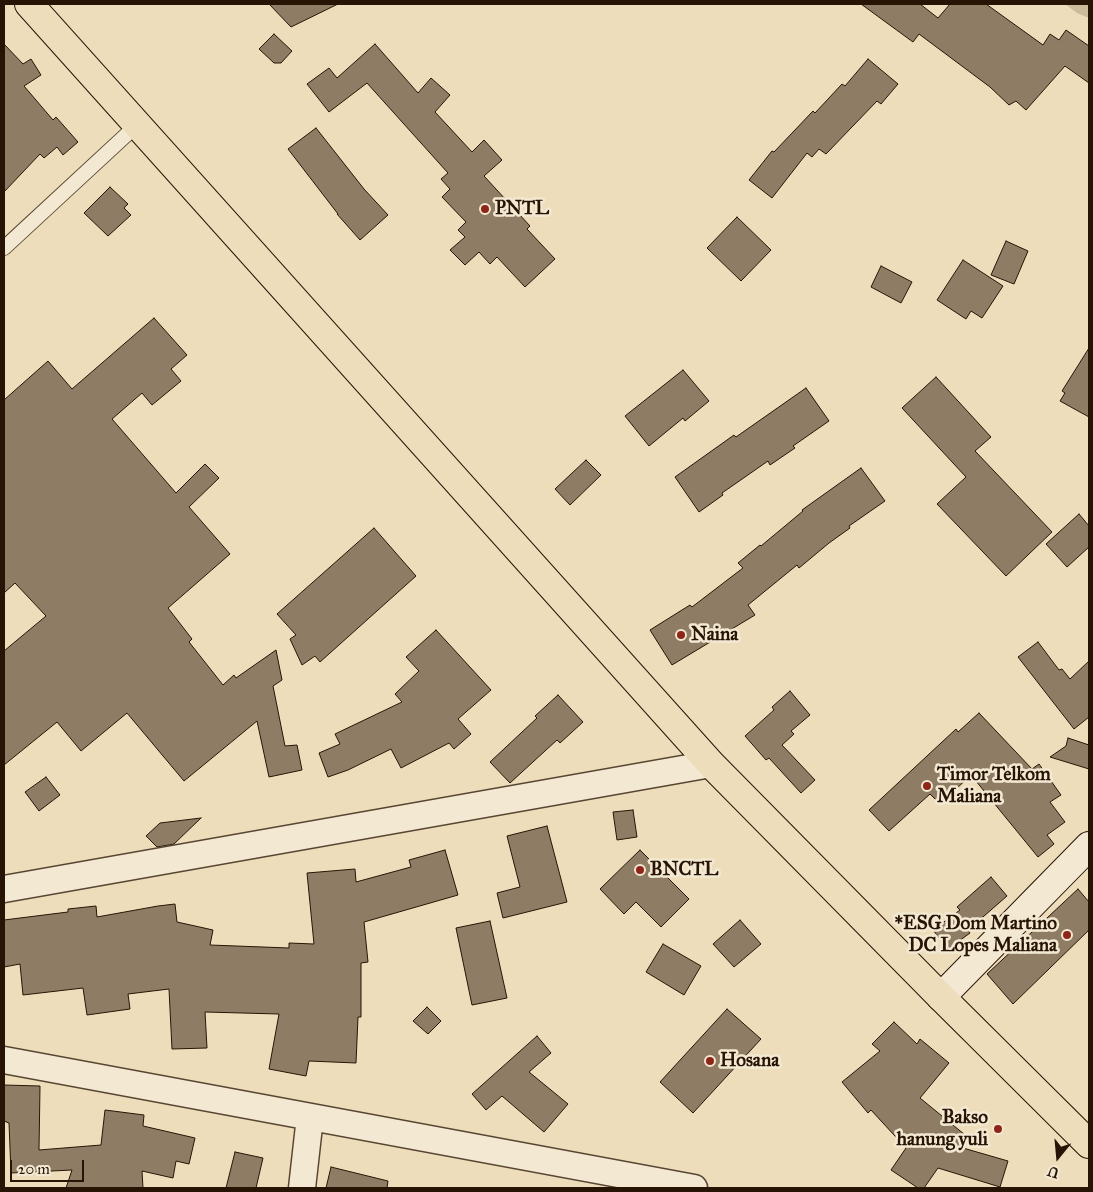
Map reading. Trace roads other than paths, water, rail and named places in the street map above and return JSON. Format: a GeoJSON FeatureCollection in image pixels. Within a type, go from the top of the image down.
{"type":"FeatureCollection","features":[{"type":"Feature","properties":{"kind":"main road"},"geometry":{"type":"LineString","coordinates":[[29,4],[711,764],[1089,1144]]}},
{"type":"Feature","properties":{"kind":"street"},"geometry":{"type":"LineString","coordinates":[[4,889],[711,764]]}},
{"type":"Feature","properties":{"kind":"street"},"geometry":{"type":"LineString","coordinates":[[941,997],[1089,846]]}},
{"type":"Feature","properties":{"kind":"street"},"geometry":{"type":"LineString","coordinates":[[4,1060],[694,1188]]}},
{"type":"Feature","properties":{"kind":"street"},"geometry":{"type":"LineString","coordinates":[[302,1188],[310,1118]]}},
{"type":"Feature","properties":{"kind":"lane"},"geometry":{"type":"LineString","coordinates":[[4,248],[138,124]]}},
{"type":"Feature","properties":{"kind":"place","name":"PNTL"},"geometry":{"type":"Point","coordinates":[485,209]}},
{"type":"Feature","properties":{"kind":"place","name":"Naina"},"geometry":{"type":"Point","coordinates":[681,635]}},
{"type":"Feature","properties":{"kind":"place","name":"Timor Telkom Maliana"},"geometry":{"type":"Point","coordinates":[927,786]}},
{"type":"Feature","properties":{"kind":"place","name":"BNCTL"},"geometry":{"type":"Point","coordinates":[640,870]}},
{"type":"Feature","properties":{"kind":"place","name":"*ESG Dom Martino DC Lopes Maliana"},"geometry":{"type":"Point","coordinates":[1067,935]}},
{"type":"Feature","properties":{"kind":"place","name":"Hosana"},"geometry":{"type":"Point","coordinates":[710,1061]}},
{"type":"Feature","properties":{"kind":"place","name":"Bakso hanung yuli"},"geometry":{"type":"Point","coordinates":[998,1129]}}]}
